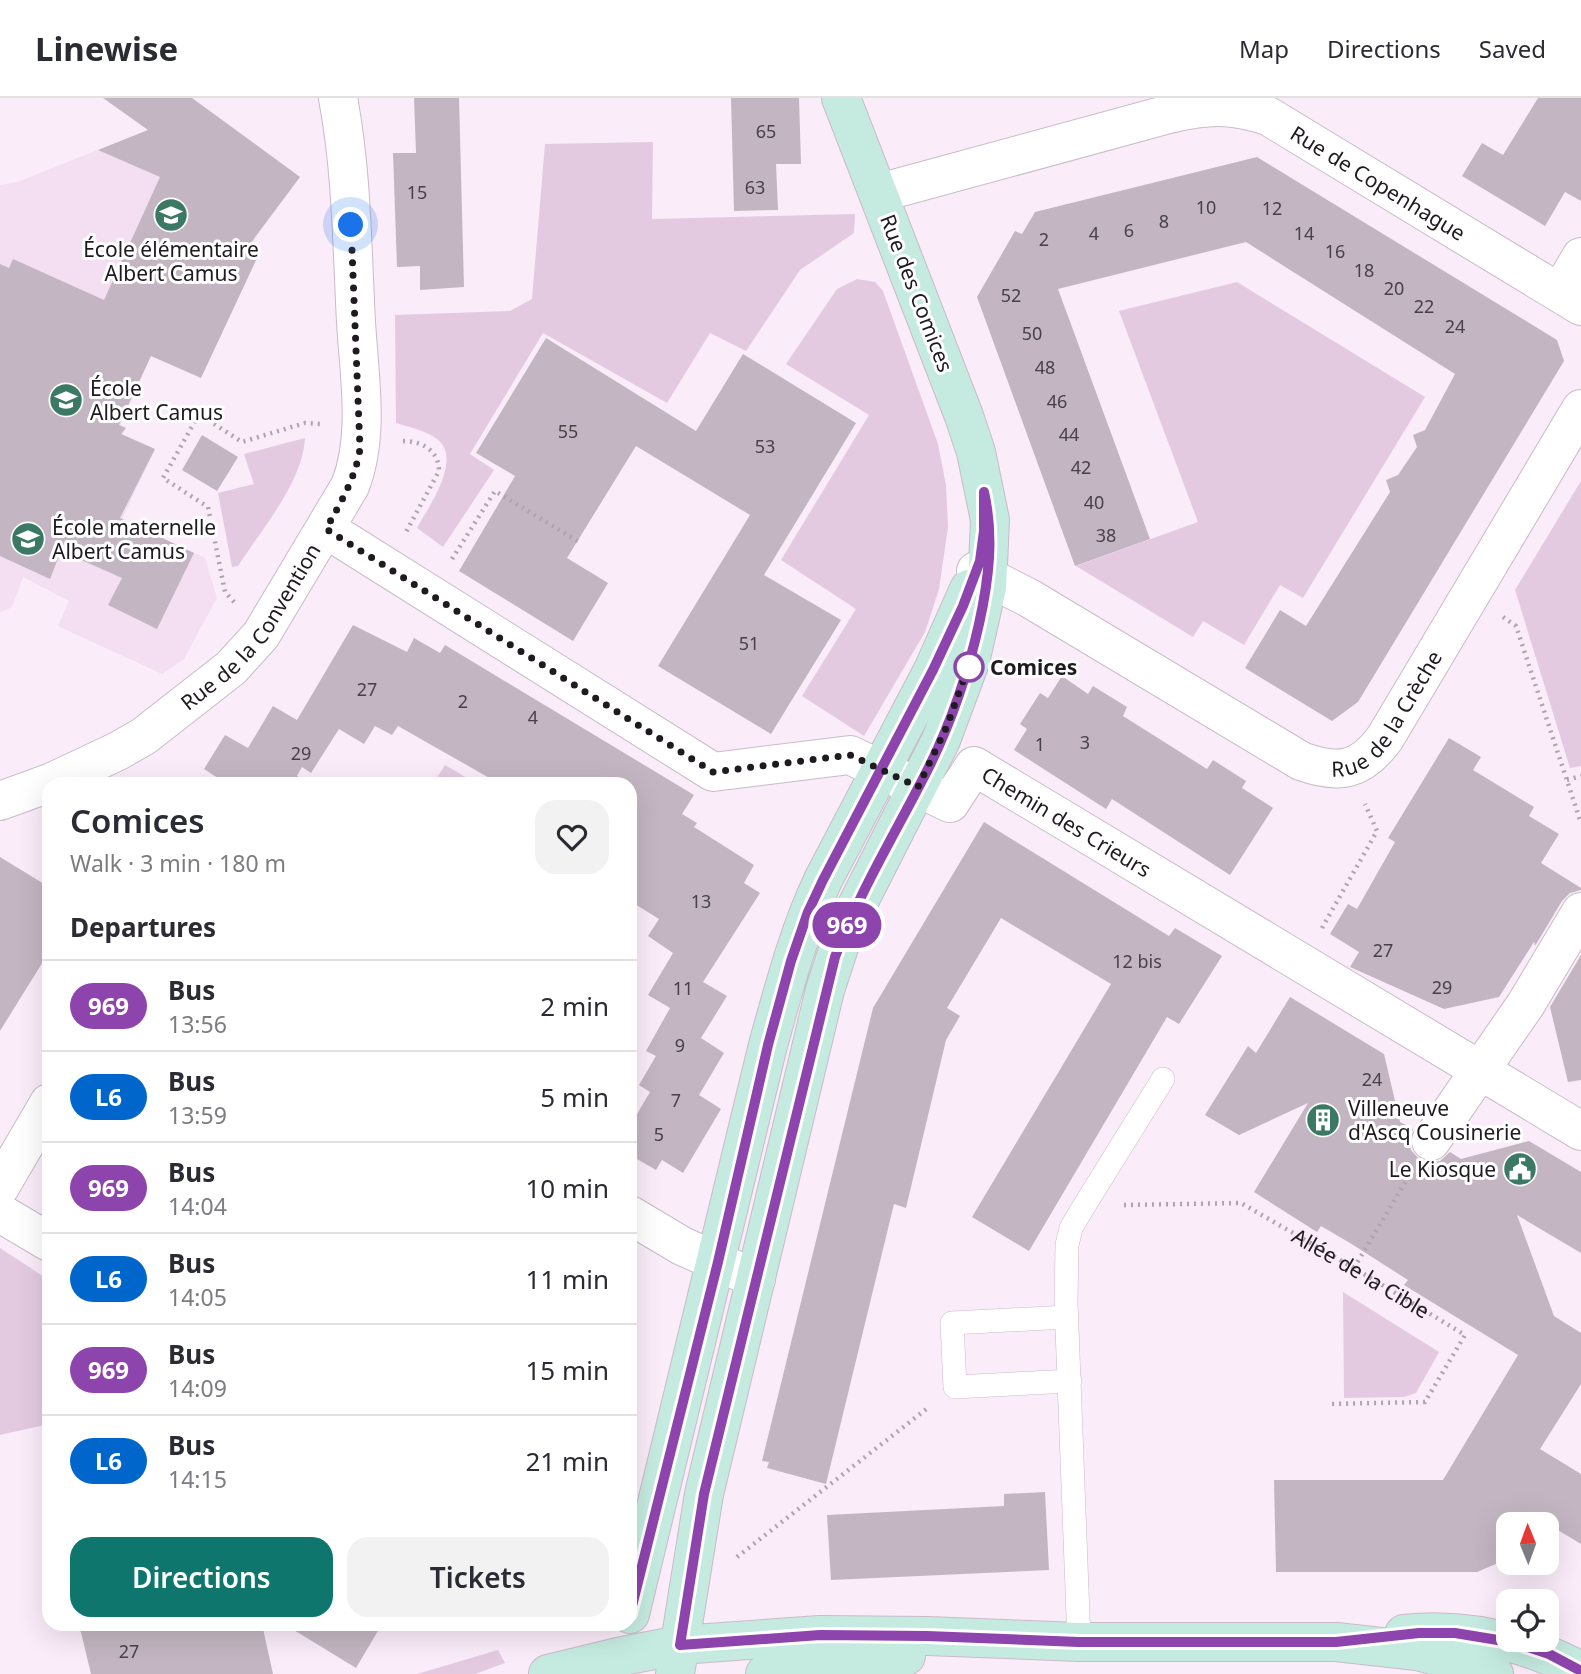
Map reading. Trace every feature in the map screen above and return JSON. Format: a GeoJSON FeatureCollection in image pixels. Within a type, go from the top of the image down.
{"type":"FeatureCollection","features":[{"type":"Feature","properties":{"kind":"street","name":"Rue de la Convention"},"geometry":{"type":"LineString","coordinates":[[64,777],[144,736],[231,668],[261,635],[326,529],[357,470],[361,428],[349,174],[338,98]]}},
{"type":"Feature","properties":{"kind":"street","name":"Rue des Comices"},"geometry":{"type":"LineString","coordinates":[[678,1660],[704,1494],[835,957],[854,911],[945,730],[970,662],[982,574],[984,492],[976,452],[841,98]]}},
{"type":"Feature","properties":{"kind":"street","name":"Rue de Copenhague"},"geometry":{"type":"LineString","coordinates":[[879,193],[1169,114],[1201,107],[1226,106],[1268,116],[1570,300]]}},
{"type":"Feature","properties":{"kind":"street"},"geometry":{"type":"LineString","coordinates":[[1570,300],[1581,257]]}},
{"type":"Feature","properties":{"kind":"street","name":"Rue de la Crèche"},"geometry":{"type":"LineString","coordinates":[[982,574],[1029,598],[1301,761],[1332,769],[1349,767],[1366,760],[1385,738],[1581,409]]}},
{"type":"Feature","properties":{"kind":"street","name":"Chemin des Crieurs"},"geometry":{"type":"LineString","coordinates":[[326,529],[713,772],[850,755],[950,803],[974,766],[1581,1132]]}},
{"type":"Feature","properties":{"kind":"street","name":"Rue des Comices"},"geometry":{"type":"LineString","coordinates":[[637,1586],[718,1262],[768,1045],[791,961],[813,901],[982,574]]}},
{"type":"Feature","properties":{"kind":"street","name":"Rue de la Convention"},"geometry":{"type":"LineString","coordinates":[[0,801],[42,786]]}},
{"type":"Feature","properties":{"kind":"street"},"geometry":{"type":"LineString","coordinates":[[1431,1141],[1526,1004],[1581,912]]}},
{"type":"Feature","properties":{"kind":"street"},"geometry":{"type":"LineString","coordinates":[[0,1187],[42,1115]]}},
{"type":"Feature","properties":{"kind":"street"},"geometry":{"type":"LineString","coordinates":[[0,1213],[42,1238]]}},
{"type":"Feature","properties":{"kind":"street"},"geometry":{"type":"LineString","coordinates":[[637,1219],[682,1246],[756,1279]]}},
{"type":"Feature","properties":{"kind":"street"},"geometry":{"type":"LineString","coordinates":[[548,1674],[619,1652],[678,1660],[820,1635],[1079,1642],[1336,1642],[1419,1633],[1485,1637],[1516,1643],[1549,1654],[1581,1671]]}},
{"type":"Feature","properties":{"kind":"street"},"geometry":{"type":"LineString","coordinates":[[765,1674],[996,1646],[1079,1642]]}},
{"type":"Feature","properties":{"kind":"street"},"geometry":{"type":"LineString","coordinates":[[1336,1642],[1417,1651],[1494,1674]]}},
{"type":"Feature","properties":{"kind":"lane"},"geometry":{"type":"LineString","coordinates":[[1079,1642],[1067,1317],[1067,1245],[1071,1228],[1163,1079]]}},
{"type":"Feature","properties":{"kind":"lane"},"geometry":{"type":"LineString","coordinates":[[1067,1317],[952,1323],[955,1387],[1070,1381]]}},
{"type":"Feature","properties":{"kind":"path"},"geometry":{"type":"LineString","coordinates":[[261,635],[225,592],[208,507],[163,478],[199,414],[242,442],[305,423],[361,428]]}},
{"type":"Feature","properties":{"kind":"path"},"geometry":{"type":"LineString","coordinates":[[401,452],[403,440],[429,449],[437,455],[439,464],[439,471],[406,533],[417,539]]}},
{"type":"Feature","properties":{"kind":"path"},"geometry":{"type":"LineString","coordinates":[[440,553],[452,559],[495,491],[581,543]]}},
{"type":"Feature","properties":{"kind":"path"},"geometry":{"type":"LineString","coordinates":[[1471,594],[1516,626],[1581,822]]}},
{"type":"Feature","properties":{"kind":"path"},"geometry":{"type":"LineString","coordinates":[[1301,964],[1377,831],[1349,767]]}},
{"type":"Feature","properties":{"kind":"path"},"geometry":{"type":"LineString","coordinates":[[1567,780],[1581,776]]}},
{"type":"Feature","properties":{"kind":"path"},"geometry":{"type":"LineString","coordinates":[[1354,1268],[1431,1141]]}},
{"type":"Feature","properties":{"kind":"path","name":"Allée de la Cible"},"geometry":{"type":"LineString","coordinates":[[1084,1206],[1241,1203],[1465,1335],[1425,1402],[1328,1404]]}},
{"type":"Feature","properties":{"kind":"path"},"geometry":{"type":"LineString","coordinates":[[730,1562],[955,1387]]}},
{"type":"Feature","properties":{"kind":"shaded area","name":"École Albert Camus"},"geometry":{"type":"Polygon","coordinates":[[[196,111],[213,122],[217,116],[300,177],[257,235],[248,253],[258,256],[205,369],[151,356],[120,425],[126,428],[122,434],[155,449],[122,519],[205,558],[217,598],[184,659],[162,674],[58,626],[69,601],[23,577],[12,607],[0,613],[0,185],[17,182],[196,111]]]}},
{"type":"Feature","properties":{"kind":"shaded area"},"geometry":{"type":"Polygon","coordinates":[[[653,142],[652,219],[855,214],[854,233],[800,270],[746,351],[710,333],[667,403],[543,333],[470,454],[494,470],[443,547],[417,528],[441,483],[447,458],[444,448],[433,436],[396,423],[395,315],[510,311],[532,299],[545,144],[653,142]]]}},
{"type":"Feature","properties":{"kind":"shaded area"},"geometry":{"type":"Polygon","coordinates":[[[857,279],[875,282],[883,291],[938,444],[946,485],[948,527],[939,589],[925,632],[864,736],[802,696],[856,609],[781,560],[869,415],[786,364],[837,289],[857,279]]]}},
{"type":"Feature","properties":{"kind":"shaded area"},"geometry":{"type":"Polygon","coordinates":[[[1237,282],[1425,397],[1303,598],[1280,585],[1244,645],[1203,621],[1193,637],[1076,566],[1198,522],[1119,311],[1237,282]]]}},
{"type":"Feature","properties":{"kind":"shaded area"},"geometry":{"type":"Polygon","coordinates":[[[305,438],[297,472],[289,488],[238,566],[232,567],[218,493],[254,484],[244,454],[305,438]]]}},
{"type":"Feature","properties":{"kind":"shaded area"},"geometry":{"type":"Polygon","coordinates":[[[1581,481],[1581,766],[1570,768],[1515,590],[1581,481]]]}},
{"type":"Feature","properties":{"kind":"shaded area"},"geometry":{"type":"Polygon","coordinates":[[[445,765],[465,777],[437,777],[445,765]]]}},
{"type":"Feature","properties":{"kind":"shaded area"},"geometry":{"type":"Polygon","coordinates":[[[0,1248],[42,1275],[42,1426],[0,1435],[0,1248]]]}},
{"type":"Feature","properties":{"kind":"shaded area"},"geometry":{"type":"Polygon","coordinates":[[[1343,1292],[1439,1352],[1416,1393],[1404,1397],[1344,1398],[1343,1292]]]}},
{"type":"Feature","properties":{"kind":"shaded area"},"geometry":{"type":"Polygon","coordinates":[[[498,1650],[505,1663],[475,1674],[417,1674],[498,1650]]]}},
{"type":"Feature","properties":{"kind":"building","name":"École Albert Camus"},"geometry":{"type":"Polygon","coordinates":[[[103,98],[192,98],[300,177],[244,252],[258,256],[201,378],[151,356],[119,425],[126,428],[121,434],[155,449],[120,518],[194,553],[157,629],[108,605],[122,578],[61,551],[50,579],[0,556],[0,264],[9,268],[13,259],[104,300],[160,177],[98,150],[148,130],[103,98]]]}},
{"type":"Feature","properties":{"kind":"building"},"geometry":{"type":"Polygon","coordinates":[[[414,98],[459,98],[464,287],[420,290],[420,266],[397,267],[393,153],[416,153],[414,98]]]}},
{"type":"Feature","properties":{"kind":"building"},"geometry":{"type":"Polygon","coordinates":[[[731,98],[799,98],[801,164],[776,164],[778,210],[734,211],[731,98]]]}},
{"type":"Feature","properties":{"kind":"building"},"geometry":{"type":"Polygon","coordinates":[[[1538,98],[1581,98],[1581,201],[1565,192],[1545,226],[1462,176],[1482,143],[1503,155],[1538,98]]]}},
{"type":"Feature","properties":{"kind":"building"},"geometry":{"type":"Polygon","coordinates":[[[1257,157],[1557,340],[1564,361],[1358,702],[1332,721],[1245,668],[1280,610],[1306,626],[1390,492],[1386,480],[1398,475],[1417,447],[1413,435],[1425,430],[1455,374],[1246,242],[1058,289],[1150,539],[1075,566],[977,297],[1015,231],[1022,234],[1035,212],[1257,157]]]}},
{"type":"Feature","properties":{"kind":"building"},"geometry":{"type":"Polygon","coordinates":[[[546,338],[696,431],[743,354],[856,423],[764,575],[841,620],[771,734],[658,666],[750,515],[636,446],[567,558],[608,583],[573,641],[459,571],[515,476],[476,453],[546,338]]]}},
{"type":"Feature","properties":{"kind":"building"},"geometry":{"type":"Polygon","coordinates":[[[202,435],[238,457],[217,491],[182,470],[202,435]]]}},
{"type":"Feature","properties":{"kind":"building"},"geometry":{"type":"Polygon","coordinates":[[[353,625],[407,652],[414,638],[440,653],[445,645],[694,795],[682,814],[697,823],[694,827],[754,865],[744,883],[760,893],[703,982],[727,996],[701,1038],[724,1053],[699,1095],[721,1109],[683,1173],[662,1160],[656,1170],[637,1159],[637,1114],[650,1092],[639,1085],[656,1056],[646,1051],[670,1008],[648,995],[673,953],[648,936],[659,919],[637,905],[637,777],[488,777],[398,726],[392,735],[375,726],[364,744],[339,729],[311,773],[302,767],[299,777],[216,777],[204,769],[225,735],[248,748],[273,706],[297,720],[353,625]]]}},
{"type":"Feature","properties":{"kind":"building"},"geometry":{"type":"Polygon","coordinates":[[[1062,676],[1088,694],[1093,686],[1127,707],[1123,716],[1207,769],[1213,760],[1246,781],[1242,788],[1273,808],[1230,875],[1112,799],[1106,809],[1014,750],[1027,729],[1020,724],[1040,693],[1048,698],[1062,676]]]}},
{"type":"Feature","properties":{"kind":"building"},"geometry":{"type":"Polygon","coordinates":[[[1449,738],[1481,757],[1473,770],[1534,807],[1529,816],[1559,834],[1541,863],[1581,890],[1570,893],[1562,901],[1535,946],[1534,942],[1499,997],[1444,1009],[1350,967],[1359,952],[1330,934],[1348,904],[1357,909],[1395,842],[1388,838],[1449,738]]]}},
{"type":"Feature","properties":{"kind":"building"},"geometry":{"type":"Polygon","coordinates":[[[984,822],[1169,936],[1175,928],[1222,956],[1179,1024],[1167,1017],[1029,1251],[972,1217],[1111,984],[1001,918],[947,1008],[960,1016],[946,1040],[906,1208],[894,1204],[826,1484],[767,1468],[769,1462],[762,1461],[873,1008],[984,822]]]}},
{"type":"Feature","properties":{"kind":"building"},"geometry":{"type":"Polygon","coordinates":[[[0,857],[42,883],[42,963],[0,1031],[0,857]]]}},
{"type":"Feature","properties":{"kind":"building"},"geometry":{"type":"Polygon","coordinates":[[[1581,955],[1581,1080],[1568,1082],[1550,1007],[1581,955]]]}},
{"type":"Feature","properties":{"kind":"building"},"geometry":{"type":"Polygon","coordinates":[[[1290,997],[1384,1054],[1400,1122],[1413,1129],[1409,1139],[1411,1150],[1419,1159],[1430,1163],[1440,1161],[1450,1152],[1461,1159],[1529,1141],[1581,1172],[1581,1253],[1517,1215],[1554,1316],[1581,1333],[1581,1384],[1540,1449],[1581,1474],[1581,1544],[1559,1531],[1559,1512],[1496,1512],[1496,1564],[1477,1572],[1276,1572],[1274,1480],[1443,1480],[1518,1355],[1404,1285],[1408,1280],[1350,1243],[1321,1226],[1317,1232],[1254,1192],[1308,1103],[1239,1135],[1205,1115],[1248,1046],[1256,1053],[1290,997]]]}},
{"type":"Feature","properties":{"kind":"building"},"geometry":{"type":"Polygon","coordinates":[[[1045,1492],[1049,1570],[831,1580],[827,1515],[1004,1506],[1004,1494],[1045,1492]]]}},
{"type":"Feature","properties":{"kind":"building"},"geometry":{"type":"Polygon","coordinates":[[[81,1631],[264,1631],[273,1674],[91,1674],[81,1631]]]}},
{"type":"Feature","properties":{"kind":"building"},"geometry":{"type":"Polygon","coordinates":[[[295,1631],[378,1631],[356,1668],[295,1631]]]}},
{"type":"Feature","properties":{"kind":"bus line","name":"969"},"geometry":{"type":"LineString","coordinates":[[637,1588],[718,1262],[768,1045],[791,961],[808,912],[823,880],[933,670],[963,606],[980,561],[984,531],[984,492],[990,520],[988,587],[970,662],[953,712],[930,765],[845,929],[825,990],[704,1494],[680,1645],[820,1635],[1079,1642],[1336,1642],[1419,1633],[1455,1633],[1516,1643],[1549,1654],[1581,1671]]}},
{"type":"Feature","properties":{"kind":"place","name":"École élémentaire Albert Camus"},"geometry":{"type":"Point","coordinates":[171,215]}},
{"type":"Feature","properties":{"kind":"place","name":"École Albert Camus"},"geometry":{"type":"Point","coordinates":[66,400]}},
{"type":"Feature","properties":{"kind":"place","name":"École maternelle Albert Camus"},"geometry":{"type":"Point","coordinates":[28,539]}},
{"type":"Feature","properties":{"kind":"place","name":"Comices"},"geometry":{"type":"Point","coordinates":[969,667]}},
{"type":"Feature","properties":{"kind":"place","name":"Villeneuve d'Ascq Cousinerie"},"geometry":{"type":"Point","coordinates":[1323,1120]}},
{"type":"Feature","properties":{"kind":"place","name":"Le Kiosque"},"geometry":{"type":"Point","coordinates":[1520,1169]}},
{"type":"Feature","properties":{"kind":"route"},"geometry":{"type":"LineString","coordinates":[[351,225],[360,449],[357,470],[326,529],[713,772],[850,755],[918,787],[953,712],[970,662],[969,667]]}}]}
